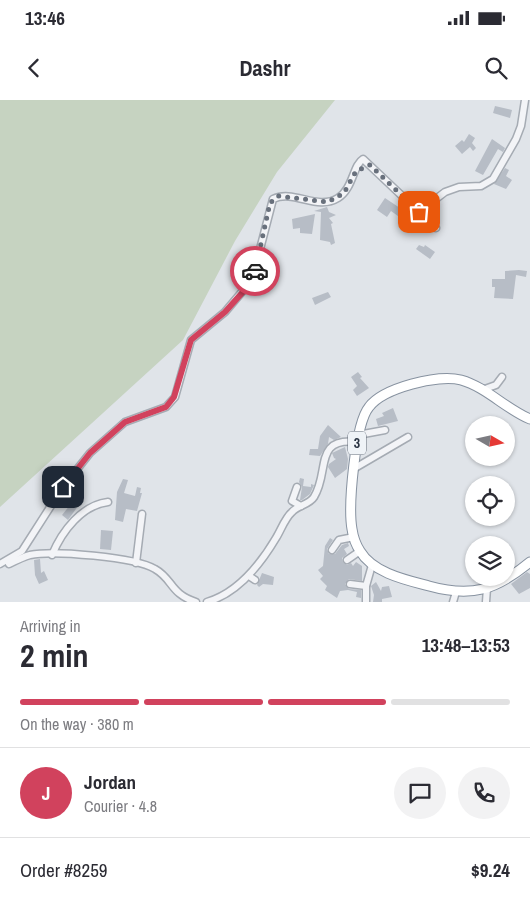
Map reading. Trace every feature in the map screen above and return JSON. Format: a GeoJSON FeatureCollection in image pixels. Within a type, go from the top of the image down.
{"type":"FeatureCollection","features":[{"type":"Feature","properties":{"kind":"highway","name":"3"},"geometry":{"type":"LineString","coordinates":[[530,419],[482,390],[461,380],[438,379],[386,394],[369,406],[362,417],[357,439],[351,515],[354,537],[360,551],[372,564],[415,583],[456,592],[487,588],[505,581],[530,562]]}},
{"type":"Feature","properties":{"kind":"street"},"geometry":{"type":"LineString","coordinates":[[412,224],[420,212],[445,192],[459,188],[481,186],[493,180],[516,139],[521,126],[525,100]]}},
{"type":"Feature","properties":{"kind":"street"},"geometry":{"type":"LineString","coordinates":[[0,566],[22,551],[63,487],[90,453],[125,422],[166,407],[174,397],[191,340],[225,312],[252,280],[273,199],[284,196],[328,202],[344,193],[361,159],[370,165],[436,228]]}},
{"type":"Feature","properties":{"kind":"street"},"geometry":{"type":"LineString","coordinates":[[482,390],[496,386],[502,377]]}},
{"type":"Feature","properties":{"kind":"street"},"geometry":{"type":"LineString","coordinates":[[207,602],[231,589],[249,576],[291,512],[310,501],[316,494],[326,456],[331,447],[341,441],[357,439],[385,430]]}},
{"type":"Feature","properties":{"kind":"street"},"geometry":{"type":"LineString","coordinates":[[355,468],[408,437]]}},
{"type":"Feature","properties":{"kind":"street"},"geometry":{"type":"LineString","coordinates":[[297,487],[292,501],[301,506]]}},
{"type":"Feature","properties":{"kind":"street"},"geometry":{"type":"LineString","coordinates":[[52,555],[60,538],[76,519],[92,505],[108,502]]}},
{"type":"Feature","properties":{"kind":"street"},"geometry":{"type":"LineString","coordinates":[[136,563],[142,514]]}},
{"type":"Feature","properties":{"kind":"street"},"geometry":{"type":"LineString","coordinates":[[332,550],[339,540],[354,537]]}},
{"type":"Feature","properties":{"kind":"street"},"geometry":{"type":"LineString","coordinates":[[347,560],[360,551]]}},
{"type":"Feature","properties":{"kind":"street"},"geometry":{"type":"LineString","coordinates":[[0,566],[30,555],[94,556],[136,563],[157,570],[179,596],[196,602]]}},
{"type":"Feature","properties":{"kind":"street"},"geometry":{"type":"LineString","coordinates":[[366,602],[366,586],[372,564]]}},
{"type":"Feature","properties":{"kind":"street"},"geometry":{"type":"LineString","coordinates":[[249,576],[255,580]]}},
{"type":"Feature","properties":{"kind":"street"},"geometry":{"type":"LineString","coordinates":[[350,584],[366,586]]}},
{"type":"Feature","properties":{"kind":"street"},"geometry":{"type":"LineString","coordinates":[[486,602],[487,588]]}},
{"type":"Feature","properties":{"kind":"street"},"geometry":{"type":"LineString","coordinates":[[453,602],[456,592]]}},
{"type":"Feature","properties":{"kind":"green space"},"geometry":{"type":"Polygon","coordinates":[[[0,100],[335,100],[277,172],[235,241],[183,340],[0,507],[0,100]]]}},
{"type":"Feature","properties":{"kind":"building"},"geometry":{"type":"Polygon","coordinates":[[[495,106],[512,110],[510,118],[493,113],[495,106]]]}},
{"type":"Feature","properties":{"kind":"building"},"geometry":{"type":"Polygon","coordinates":[[[469,134],[475,138],[472,143],[476,148],[473,151],[470,147],[462,154],[455,146],[462,140],[464,142],[469,134]]]}},
{"type":"Feature","properties":{"kind":"building"},"geometry":{"type":"Polygon","coordinates":[[[492,139],[505,148],[503,152],[498,149],[483,175],[475,171],[492,139]]]}},
{"type":"Feature","properties":{"kind":"building"},"geometry":{"type":"Polygon","coordinates":[[[505,168],[509,170],[506,176],[512,180],[506,189],[494,184],[505,168]]]}},
{"type":"Feature","properties":{"kind":"building"},"geometry":{"type":"Polygon","coordinates":[[[385,198],[403,210],[398,216],[391,211],[387,217],[377,210],[385,198]]]}},
{"type":"Feature","properties":{"kind":"building"},"geometry":{"type":"Polygon","coordinates":[[[327,207],[329,212],[336,215],[329,218],[333,223],[331,224],[335,243],[331,245],[330,242],[320,240],[321,212],[314,211],[327,207]]]}},
{"type":"Feature","properties":{"kind":"building"},"geometry":{"type":"Polygon","coordinates":[[[315,214],[312,234],[300,233],[300,228],[293,229],[292,219],[315,214]]]}},
{"type":"Feature","properties":{"kind":"building"},"geometry":{"type":"Polygon","coordinates":[[[419,245],[424,247],[425,245],[435,252],[430,259],[416,249],[419,245]]]}},
{"type":"Feature","properties":{"kind":"building"},"geometry":{"type":"Polygon","coordinates":[[[505,271],[527,271],[526,277],[516,275],[513,299],[494,298],[495,287],[492,287],[492,279],[505,279],[505,271]]]}},
{"type":"Feature","properties":{"kind":"building"},"geometry":{"type":"Polygon","coordinates":[[[328,292],[331,297],[315,305],[312,298],[328,292]]]}},
{"type":"Feature","properties":{"kind":"building"},"geometry":{"type":"Polygon","coordinates":[[[358,372],[362,377],[360,378],[369,388],[357,396],[353,390],[357,386],[351,377],[358,372]]]}},
{"type":"Feature","properties":{"kind":"building"},"geometry":{"type":"Polygon","coordinates":[[[393,408],[398,421],[378,426],[376,419],[384,416],[382,413],[393,408]]]}},
{"type":"Feature","properties":{"kind":"building"},"geometry":{"type":"Polygon","coordinates":[[[328,425],[341,437],[334,440],[329,437],[328,444],[320,456],[309,455],[310,449],[318,449],[320,436],[328,425]]]}},
{"type":"Feature","properties":{"kind":"building"},"geometry":{"type":"Polygon","coordinates":[[[345,447],[348,459],[347,469],[335,478],[328,467],[336,459],[332,453],[345,447]]]}},
{"type":"Feature","properties":{"kind":"building"},"geometry":{"type":"Polygon","coordinates":[[[300,478],[304,479],[303,486],[311,487],[311,484],[314,485],[310,494],[302,500],[300,500],[302,487],[299,482],[300,478]]]}},
{"type":"Feature","properties":{"kind":"building"},"geometry":{"type":"Polygon","coordinates":[[[123,479],[128,480],[124,493],[135,496],[137,487],[141,488],[140,493],[142,493],[137,511],[126,509],[123,522],[115,520],[117,492],[123,479]]]}},
{"type":"Feature","properties":{"kind":"building"},"geometry":{"type":"Polygon","coordinates":[[[75,499],[81,502],[68,520],[62,515],[75,499]]]}},
{"type":"Feature","properties":{"kind":"building"},"geometry":{"type":"Polygon","coordinates":[[[101,530],[113,531],[111,550],[100,549],[101,530]]]}},
{"type":"Feature","properties":{"kind":"building"},"geometry":{"type":"Polygon","coordinates":[[[330,538],[333,540],[327,549],[329,554],[335,554],[342,545],[348,543],[349,546],[344,549],[347,554],[342,558],[343,562],[347,565],[351,563],[353,566],[356,562],[362,566],[362,581],[349,579],[345,584],[349,589],[361,590],[361,598],[356,597],[357,592],[348,590],[340,591],[337,598],[325,590],[327,586],[320,579],[323,576],[318,570],[323,566],[325,546],[330,538]]]}},
{"type":"Feature","properties":{"kind":"building"},"geometry":{"type":"Polygon","coordinates":[[[40,559],[41,573],[44,571],[48,580],[39,584],[35,575],[34,560],[40,559]]]}},
{"type":"Feature","properties":{"kind":"building"},"geometry":{"type":"Polygon","coordinates":[[[527,572],[530,574],[530,588],[519,594],[513,586],[515,586],[515,581],[527,572]]]}},
{"type":"Feature","properties":{"kind":"building"},"geometry":{"type":"Polygon","coordinates":[[[262,573],[274,577],[273,585],[263,584],[259,587],[257,585],[262,573]]]}},
{"type":"Feature","properties":{"kind":"building"},"geometry":{"type":"Polygon","coordinates":[[[376,582],[381,591],[382,587],[389,586],[392,597],[382,599],[382,602],[373,602],[374,595],[371,586],[376,582]]]}},
{"type":"Feature","properties":{"kind":"way so far"},"geometry":{"type":"LineString","coordinates":[[255,271],[270,203],[278,196],[323,203],[328,202],[344,193],[356,171],[370,165],[419,212]]}},
{"type":"Feature","properties":{"kind":"route"},"geometry":{"type":"LineString","coordinates":[[63,487],[90,453],[125,422],[166,407],[174,397],[179,385],[182,364],[191,340],[225,312],[250,284],[255,271]]}}]}
